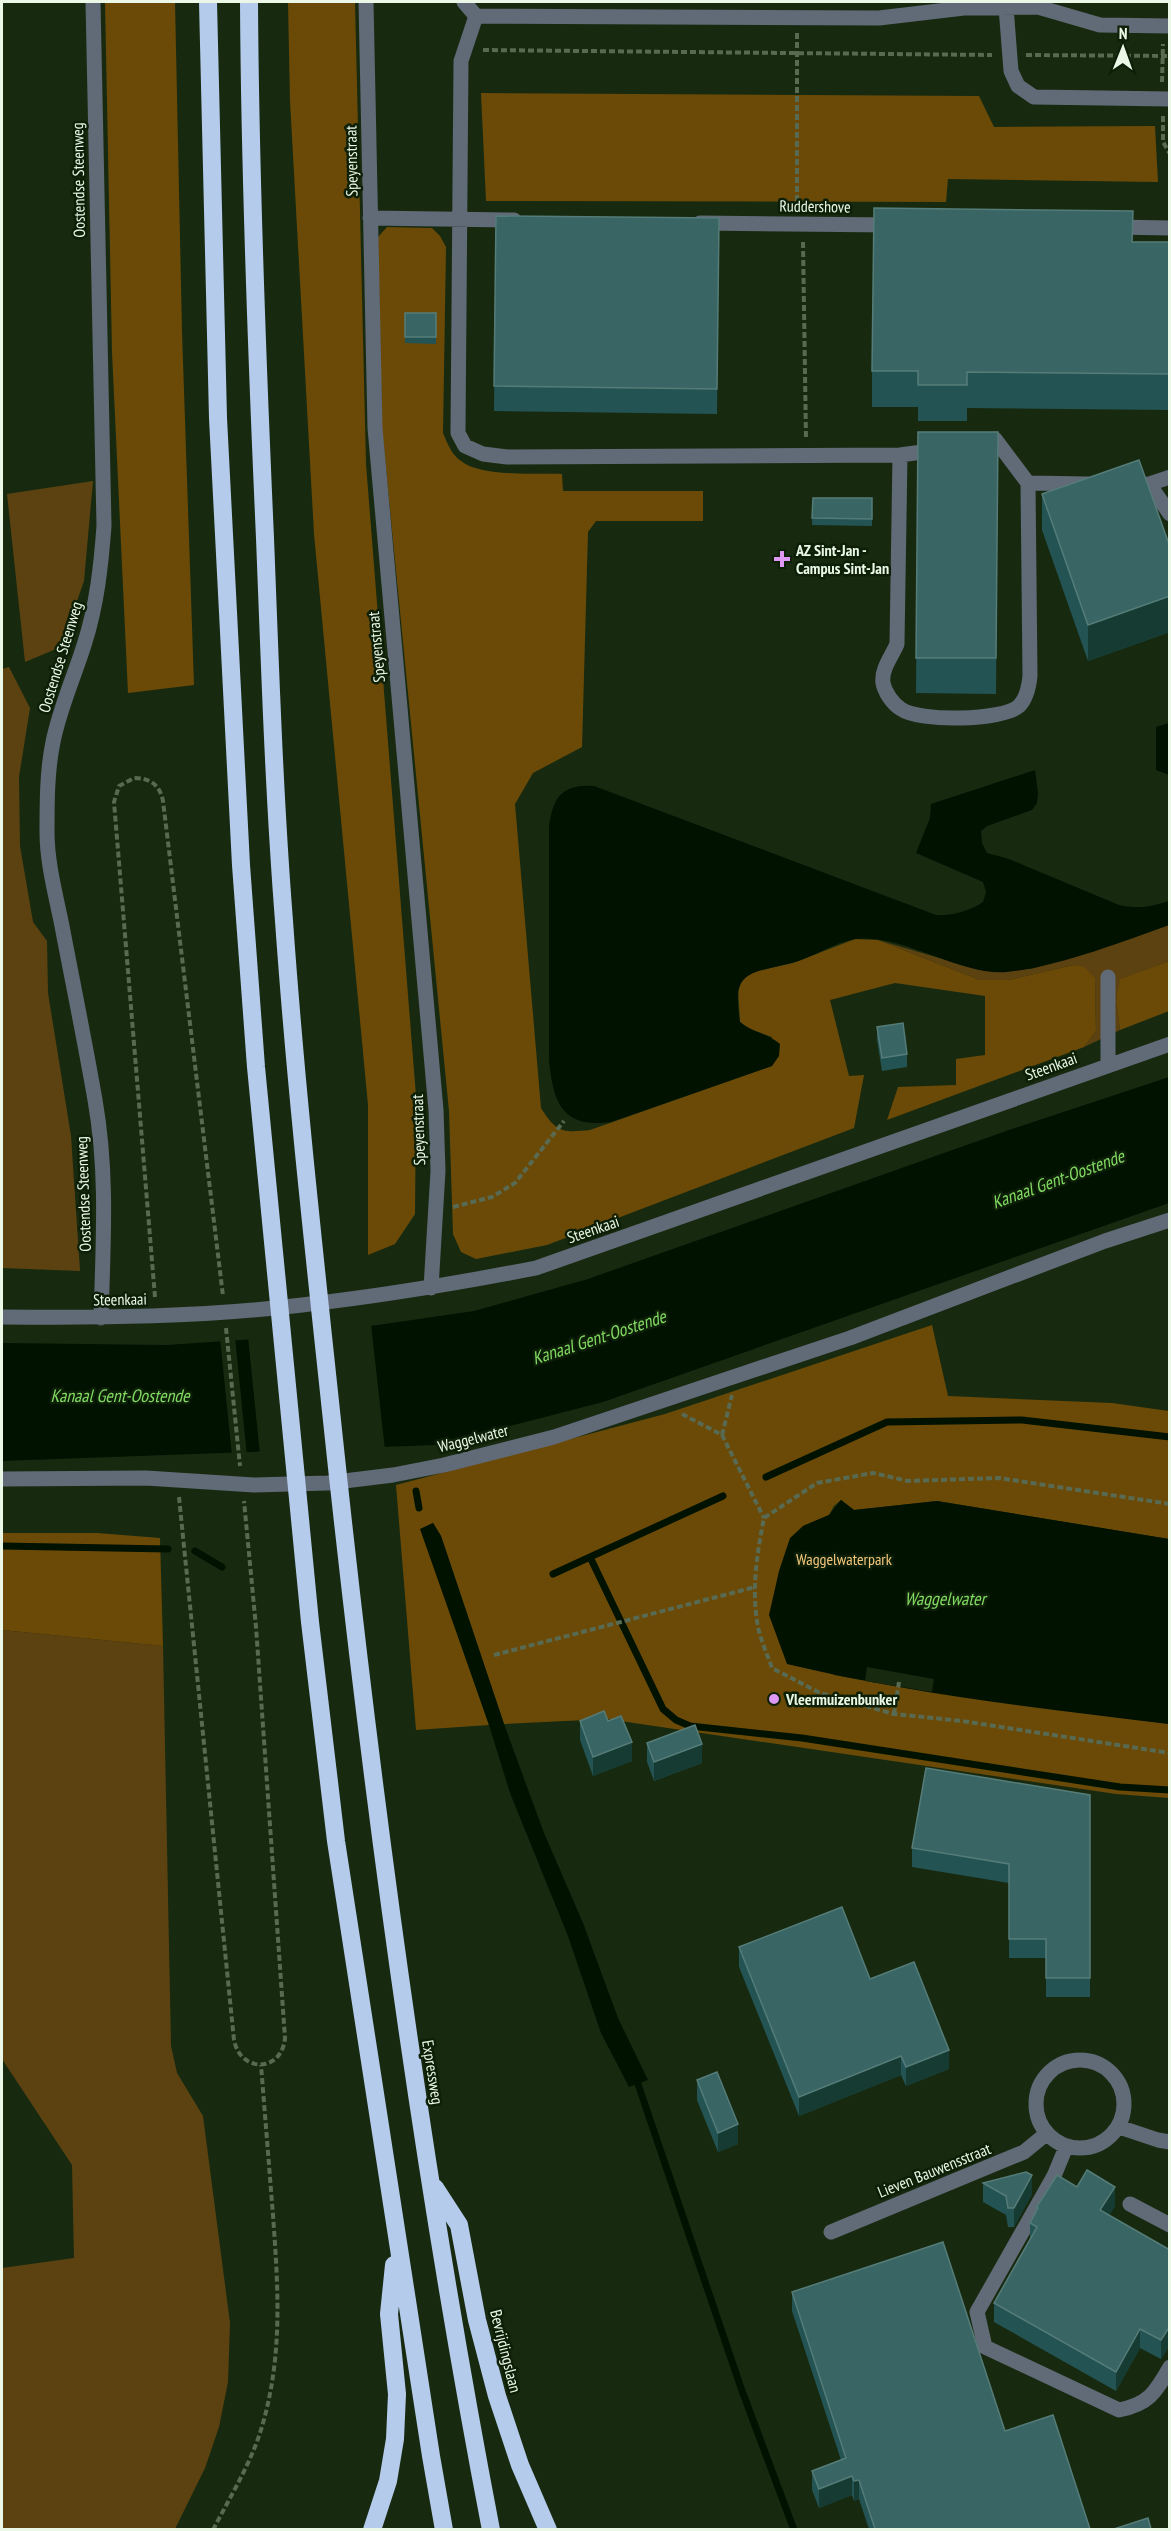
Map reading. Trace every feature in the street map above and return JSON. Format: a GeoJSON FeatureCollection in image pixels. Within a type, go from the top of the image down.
{"type":"FeatureCollection","features":[{"type":"Feature","properties":{"kind":"highway"},"geometry":{"type":"LineString","coordinates":[[208,2],[218,417],[231,709],[246,936],[271,1226],[310,1622],[336,1841],[444,2529]]}},
{"type":"Feature","properties":{"kind":"highway","name":"Expressweg"},"geometry":{"type":"LineString","coordinates":[[249,2],[249,98],[272,717],[284,921],[310,1221],[353,1618],[402,2003],[491,2529]]}},
{"type":"Feature","properties":{"kind":"highway","name":"Bevrijdingslaan"},"geometry":{"type":"LineString","coordinates":[[431,2182],[459,2225],[477,2320],[497,2396],[520,2465],[548,2529]]}},
{"type":"Feature","properties":{"kind":"highway"},"geometry":{"type":"LineString","coordinates":[[372,2529],[388,2481],[395,2439],[397,2394],[389,2314],[397,2238]]}},
{"type":"Feature","properties":{"kind":"street","name":"Oostendse Steenweg"},"geometry":{"type":"LineString","coordinates":[[93,2],[104,526],[96,603],[85,642],[64,699],[53,742],[48,785],[47,836],[55,892],[96,1103],[103,1156],[101,1318]]}},
{"type":"Feature","properties":{"kind":"street","name":"Speyenstraat"},"geometry":{"type":"LineString","coordinates":[[366,2],[375,428],[436,1110],[438,1170],[431,1288]]}},
{"type":"Feature","properties":{"kind":"street"},"geometry":{"type":"LineString","coordinates":[[464,2],[476,16],[879,18],[964,8],[1038,7],[1100,25],[1170,26]]}},
{"type":"Feature","properties":{"kind":"street"},"geometry":{"type":"LineString","coordinates":[[1006,7],[1011,71],[1018,86],[1034,97],[1170,99]]}},
{"type":"Feature","properties":{"kind":"street"},"geometry":{"type":"LineString","coordinates":[[476,16],[460,61],[458,433],[465,446],[483,454],[507,457],[900,455],[948,449]]}},
{"type":"Feature","properties":{"kind":"street"},"geometry":{"type":"LineString","coordinates":[[370,218],[530,220]]}},
{"type":"Feature","properties":{"kind":"street","name":"Ruddershove"},"geometry":{"type":"LineString","coordinates":[[681,222],[902,225]]}},
{"type":"Feature","properties":{"kind":"street"},"geometry":{"type":"LineString","coordinates":[[1100,227],[1170,228]]}},
{"type":"Feature","properties":{"kind":"street"},"geometry":{"type":"LineString","coordinates":[[900,455],[897,644],[885,668],[883,683],[889,698],[902,710],[919,716],[955,718],[997,714],[1018,707],[1027,693],[1030,676],[1028,483],[994,439],[971,444]]}},
{"type":"Feature","properties":{"kind":"street"},"geometry":{"type":"LineString","coordinates":[[1028,483],[1149,484],[1170,477]]}},
{"type":"Feature","properties":{"kind":"street"},"geometry":{"type":"LineString","coordinates":[[1149,484],[1170,514]]}},
{"type":"Feature","properties":{"kind":"street"},"geometry":{"type":"LineString","coordinates":[[1108,977],[1108,1065]]}},
{"type":"Feature","properties":{"kind":"street","name":"Steenkaai"},"geometry":{"type":"LineString","coordinates":[[2,1317],[157,1316],[300,1305],[431,1288],[536,1268],[1170,1044]]}},
{"type":"Feature","properties":{"kind":"street","name":"Waggelwater"},"geometry":{"type":"LineString","coordinates":[[2,1479],[146,1478],[254,1485],[328,1483],[393,1475],[554,1437],[850,1338],[1105,1241],[1170,1220]]}},
{"type":"Feature","properties":{"kind":"street"},"geometry":{"type":"LineString","coordinates":[[1082,2060],[1098,2063],[1111,2072],[1120,2084],[1124,2098],[1124,2113],[1119,2127],[1109,2138],[1096,2146],[1081,2149],[1066,2147],[1046,2134],[1039,2123],[1035,2110],[1036,2096],[1041,2082],[1052,2070],[1065,2062],[1082,2060]]}},
{"type":"Feature","properties":{"kind":"street"},"geometry":{"type":"LineString","coordinates":[[1119,2127],[1170,2142]]}},
{"type":"Feature","properties":{"kind":"street","name":"Lieven Bauwensstraat"},"geometry":{"type":"LineString","coordinates":[[831,2232],[1024,2152],[1046,2134]]}},
{"type":"Feature","properties":{"kind":"street"},"geometry":{"type":"LineString","coordinates":[[1066,2147],[1054,2175],[977,2312],[985,2347],[1119,2410],[1137,2406],[1156,2392],[1170,2367]]}},
{"type":"Feature","properties":{"kind":"street"},"geometry":{"type":"LineString","coordinates":[[1130,2204],[1170,2225]]}},
{"type":"Feature","properties":{"kind":"path"},"geometry":{"type":"LineString","coordinates":[[464,50],[1170,56]]}},
{"type":"Feature","properties":{"kind":"path"},"geometry":{"type":"LineString","coordinates":[[157,1316],[114,802],[119,786],[134,778],[150,780],[157,786],[163,801],[223,1300]]}},
{"type":"Feature","properties":{"kind":"path"},"geometry":{"type":"LineString","coordinates":[[435,1212],[492,1197],[515,1183],[564,1121]]}},
{"type":"Feature","properties":{"kind":"path"},"geometry":{"type":"LineString","coordinates":[[226,1323],[241,1475]]}},
{"type":"Feature","properties":{"kind":"path"},"geometry":{"type":"LineString","coordinates":[[722,1435],[736,1377]]}},
{"type":"Feature","properties":{"kind":"path"},"geometry":{"type":"LineString","coordinates":[[660,1402],[722,1435],[764,1518],[757,1555],[755,1587],[758,1626],[772,1668],[820,1693],[894,1714],[962,1721],[1170,1753]]}},
{"type":"Feature","properties":{"kind":"path"},"geometry":{"type":"LineString","coordinates":[[764,1518],[817,1483],[873,1473],[908,1481],[999,1478],[1170,1504]]}},
{"type":"Feature","properties":{"kind":"path"},"geometry":{"type":"LineString","coordinates":[[179,1481],[178,1501],[234,2040],[240,2055],[246,2061],[261,2065],[276,2059],[284,2046],[285,2038],[256,1627],[243,1498]]}},
{"type":"Feature","properties":{"kind":"path"},"geometry":{"type":"LineString","coordinates":[[494,1655],[755,1587]]}},
{"type":"Feature","properties":{"kind":"path"},"geometry":{"type":"LineString","coordinates":[[894,1714],[899,1682]]}},
{"type":"Feature","properties":{"kind":"path"},"geometry":{"type":"LineString","coordinates":[[213,2529],[242,2474],[262,2426],[274,2380],[278,2336],[278,2288],[261,2065]]}},
{"type":"Feature","properties":{"kind":"shaded area"},"geometry":{"type":"Polygon","coordinates":[[[105,2],[175,2],[182,332],[194,685],[128,693],[112,352],[105,2]]]}},
{"type":"Feature","properties":{"kind":"shaded area"},"geometry":{"type":"Polygon","coordinates":[[[288,2],[355,2],[366,464],[416,1096],[415,1214],[395,1244],[368,1255],[368,1105],[314,534],[290,101],[288,2]]]}},
{"type":"Feature","properties":{"kind":"shaded area"},"geometry":{"type":"Polygon","coordinates":[[[481,93],[979,96],[994,127],[1155,126],[1158,182],[948,179],[946,202],[486,201],[481,93]]]}},
{"type":"Feature","properties":{"kind":"shaded area"},"geometry":{"type":"Polygon","coordinates":[[[387,227],[432,228],[446,247],[443,433],[450,449],[458,458],[481,470],[524,474],[562,474],[563,491],[703,491],[703,521],[596,521],[588,532],[582,747],[533,773],[515,804],[541,1108],[551,1122],[566,1131],[590,1130],[772,1066],[772,1037],[747,1028],[740,1022],[738,989],[741,981],[753,972],[793,963],[855,939],[878,940],[980,980],[1008,980],[1073,965],[1084,967],[1095,978],[1096,1031],[1084,1047],[887,1120],[898,1087],[956,1085],[956,1059],[985,1055],[985,996],[895,983],[830,1000],[849,1076],[864,1075],[854,1128],[547,1245],[476,1259],[461,1252],[453,1234],[449,1111],[382,428],[378,237],[387,227]]]}},
{"type":"Feature","properties":{"kind":"shaded area"},"geometry":{"type":"Polygon","coordinates":[[[93,481],[84,581],[61,647],[25,662],[7,494],[93,481]]]}},
{"type":"Feature","properties":{"kind":"shaded area"},"geometry":{"type":"Polygon","coordinates":[[[9,667],[30,708],[19,777],[20,846],[33,922],[47,941],[48,993],[71,1136],[80,1271],[2,1268],[2,669],[9,667]]]}},
{"type":"Feature","properties":{"kind":"shaded area"},"geometry":{"type":"Polygon","coordinates":[[[1169,925],[1169,961],[1121,979],[1116,1001],[1120,1030],[1084,1047],[1096,1031],[1095,978],[1073,965],[1008,980],[980,980],[878,940],[980,970],[1031,969],[1169,925]]]}},
{"type":"Feature","properties":{"kind":"shaded area"},"geometry":{"type":"Polygon","coordinates":[[[1169,961],[1169,1011],[1120,1030],[1116,1001],[1120,979],[1169,961]]]}},
{"type":"Feature","properties":{"kind":"shaded area","name":"Waggelwaterpark"},"geometry":{"type":"Polygon","coordinates":[[[932,1325],[948,1396],[1112,1403],[1169,1411],[1169,1539],[937,1501],[854,1510],[841,1500],[829,1515],[803,1526],[834,1675],[934,1692],[1169,1724],[1169,1798],[1116,1794],[607,1719],[504,1724],[441,1536],[433,1523],[421,1529],[489,1725],[416,1730],[396,1485],[665,1414],[932,1325]]]}},
{"type":"Feature","properties":{"kind":"shaded area"},"geometry":{"type":"Polygon","coordinates":[[[2,1533],[97,1533],[160,1538],[163,1646],[2,1630],[2,1533]]]}},
{"type":"Feature","properties":{"kind":"shaded area"},"geometry":{"type":"Polygon","coordinates":[[[2,1630],[163,1646],[171,2046],[177,2073],[203,2116],[230,2323],[228,2382],[219,2427],[205,2468],[175,2529],[2,2529],[2,2268],[74,2258],[72,2165],[2,2059],[2,1630]]]}},
{"type":"Feature","properties":{"kind":"water"},"geometry":{"type":"Polygon","coordinates":[[[1170,723],[1169,775],[1156,770],[1156,727],[1170,723]]]}},
{"type":"Feature","properties":{"kind":"water"},"geometry":{"type":"Polygon","coordinates":[[[1035,770],[1037,803],[1032,810],[987,826],[981,831],[982,843],[987,853],[1009,859],[1119,905],[1144,907],[1169,901],[1169,925],[1068,959],[1007,972],[970,968],[892,942],[874,939],[848,941],[799,961],[764,969],[747,977],[741,983],[738,992],[740,1022],[780,1044],[779,1056],[772,1066],[611,1122],[581,1121],[571,1117],[563,1109],[553,1088],[549,1060],[549,827],[553,808],[567,790],[574,787],[594,786],[936,915],[948,915],[983,902],[986,892],[983,882],[916,853],[930,818],[931,804],[1035,770]]]}},
{"type":"Feature","properties":{"kind":"water","name":"Kanaal Gent-Oostende"},"geometry":{"type":"Polygon","coordinates":[[[1169,1077],[1169,1203],[603,1402],[436,1445],[2,1461],[2,1343],[166,1345],[302,1336],[474,1311],[588,1279],[1009,1130],[1169,1077]]]}},
{"type":"Feature","properties":{"kind":"water","name":"Waggelwater"},"geometry":{"type":"Polygon","coordinates":[[[841,1500],[854,1510],[937,1501],[1169,1539],[1169,1724],[929,1692],[787,1664],[769,1615],[779,1571],[790,1538],[803,1526],[829,1515],[841,1500]]]}},
{"type":"Feature","properties":{"kind":"water"},"geometry":{"type":"Polygon","coordinates":[[[433,1523],[441,1536],[504,1724],[544,1833],[583,1923],[618,2018],[648,2080],[629,2087],[601,2033],[568,1936],[510,1793],[489,1725],[420,1529],[433,1523]]]}},
{"type":"Feature","properties":{"kind":"pier"},"geometry":{"type":"Polygon","coordinates":[[[371,1324],[385,1450],[260,1455],[248,1337],[371,1324]]]}},
{"type":"Feature","properties":{"kind":"pier"},"geometry":{"type":"Polygon","coordinates":[[[235,1337],[247,1456],[232,1456],[220,1338],[235,1337]]]}},
{"type":"Feature","properties":{"kind":"pier"},"geometry":{"type":"Polygon","coordinates":[[[867,1667],[934,1679],[932,1692],[865,1681],[867,1667]]]}},
{"type":"Feature","properties":{"kind":"building"},"geometry":{"type":"Polygon","coordinates":[[[874,208],[1133,211],[1132,242],[1170,242],[1170,374],[967,372],[967,385],[918,385],[918,371],[872,371],[874,208]]]}},
{"type":"Feature","properties":{"kind":"building"},"geometry":{"type":"Polygon","coordinates":[[[496,216],[719,218],[717,389],[494,386],[496,216]]]}},
{"type":"Feature","properties":{"kind":"building"},"geometry":{"type":"Polygon","coordinates":[[[405,313],[436,313],[436,337],[405,337],[405,313]]]}},
{"type":"Feature","properties":{"kind":"building"},"geometry":{"type":"Polygon","coordinates":[[[918,432],[998,432],[996,658],[916,658],[918,432]]]}},
{"type":"Feature","properties":{"kind":"building"},"geometry":{"type":"Polygon","coordinates":[[[1139,460],[1170,547],[1170,596],[1088,625],[1042,494],[1139,460]]]}},
{"type":"Feature","properties":{"kind":"building"},"geometry":{"type":"Polygon","coordinates":[[[813,498],[872,498],[872,519],[812,518],[813,498]]]}},
{"type":"Feature","properties":{"kind":"building"},"geometry":{"type":"Polygon","coordinates":[[[903,1023],[907,1054],[882,1058],[877,1027],[903,1023]]]}},
{"type":"Feature","properties":{"kind":"building"},"geometry":{"type":"Polygon","coordinates":[[[604,1711],[608,1721],[621,1716],[632,1742],[593,1757],[580,1721],[604,1711]]]}},
{"type":"Feature","properties":{"kind":"building"},"geometry":{"type":"Polygon","coordinates":[[[695,1725],[702,1744],[654,1762],[647,1743],[695,1725]]]}},
{"type":"Feature","properties":{"kind":"building"},"geometry":{"type":"Polygon","coordinates":[[[926,1768],[1090,1795],[1090,1978],[1046,1978],[1046,1939],[1009,1939],[1009,1864],[912,1848],[926,1768]]]}},
{"type":"Feature","properties":{"kind":"building"},"geometry":{"type":"Polygon","coordinates":[[[842,1907],[870,1979],[914,1962],[949,2050],[906,2067],[901,2056],[799,2097],[739,1947],[842,1907]]]}},
{"type":"Feature","properties":{"kind":"building"},"geometry":{"type":"Polygon","coordinates":[[[717,2072],[738,2124],[718,2133],[697,2080],[717,2072]]]}},
{"type":"Feature","properties":{"kind":"building"},"geometry":{"type":"Polygon","coordinates":[[[1087,2170],[1115,2187],[1100,2210],[1170,2250],[1170,2326],[1161,2340],[1140,2329],[1116,2372],[994,2303],[1037,2227],[1030,2223],[1038,2208],[1036,2208],[1057,2175],[1077,2187],[1087,2170]]]}},
{"type":"Feature","properties":{"kind":"building"},"geometry":{"type":"Polygon","coordinates":[[[1026,2172],[1032,2175],[1014,2208],[1008,2208],[1006,2196],[983,2183],[1026,2172]]]}},
{"type":"Feature","properties":{"kind":"building"},"geometry":{"type":"Polygon","coordinates":[[[943,2242],[1005,2431],[1053,2415],[1090,2529],[875,2529],[859,2480],[854,2481],[852,2476],[819,2489],[812,2471],[846,2458],[792,2292],[943,2242]]]}},
{"type":"Feature","properties":{"kind":"building"},"geometry":{"type":"Polygon","coordinates":[[[1148,2518],[1151,2529],[1114,2529],[1148,2518]]]}},
{"type":"Feature","properties":{"kind":"waterway"},"geometry":{"type":"LineString","coordinates":[[766,1477],[887,1422],[1022,1420],[1170,1437]]}},
{"type":"Feature","properties":{"kind":"waterway"},"geometry":{"type":"LineString","coordinates":[[416,1491],[419,1508]]}},
{"type":"Feature","properties":{"kind":"waterway"},"geometry":{"type":"LineString","coordinates":[[553,1574],[723,1496]]}},
{"type":"Feature","properties":{"kind":"waterway"},"geometry":{"type":"LineString","coordinates":[[2,1546],[168,1549]]}},
{"type":"Feature","properties":{"kind":"waterway"},"geometry":{"type":"LineString","coordinates":[[195,1551],[222,1567]]}},
{"type":"Feature","properties":{"kind":"waterway"},"geometry":{"type":"LineString","coordinates":[[590,1557],[663,1709],[676,1720],[690,1726],[802,1738],[1120,1787],[1170,1790]]}},
{"type":"Feature","properties":{"kind":"waterway"},"geometry":{"type":"LineString","coordinates":[[638,2084],[741,2388],[794,2530]]}},
{"type":"Feature","properties":{"kind":"place","name":"AZ Sint-Jan - Campus Sint-Jan"},"geometry":{"type":"Point","coordinates":[782,559]}},
{"type":"Feature","properties":{"kind":"place","name":"Vleermuizenbunker"},"geometry":{"type":"Point","coordinates":[774,1699]}}]}
